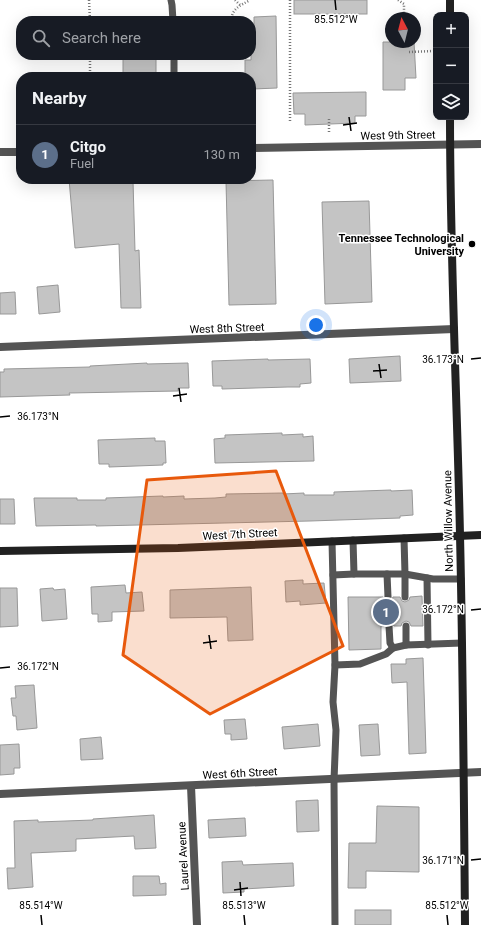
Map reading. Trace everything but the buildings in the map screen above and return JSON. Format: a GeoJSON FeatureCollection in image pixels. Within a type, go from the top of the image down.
{"type":"FeatureCollection","features":[{"type":"Feature","properties":{"kind":"main road"},"geometry":{"type":"LineString","coordinates":[[450,0],[450,12]]}},
{"type":"Feature","properties":{"kind":"main road","name":"North Willow Avenue"},"geometry":{"type":"LineString","coordinates":[[450,120],[461,579],[465,925]]}},
{"type":"Feature","properties":{"kind":"main road","name":"West 7th Street"},"geometry":{"type":"LineString","coordinates":[[0,551],[178,548],[481,535]]}},
{"type":"Feature","properties":{"kind":"street","name":"West 9th Street"},"geometry":{"type":"LineString","coordinates":[[256,148],[481,144]]}},
{"type":"Feature","properties":{"kind":"street"},"geometry":{"type":"LineString","coordinates":[[0,152],[16,152]]}},
{"type":"Feature","properties":{"kind":"street","name":"West 8th Street"},"geometry":{"type":"LineString","coordinates":[[0,347],[454,329]]}},
{"type":"Feature","properties":{"kind":"street","name":"West 6th Street"},"geometry":{"type":"LineString","coordinates":[[0,794],[334,780],[481,772]]}},
{"type":"Feature","properties":{"kind":"street","name":"Laurel Avenue"},"geometry":{"type":"LineString","coordinates":[[191,786],[197,925]]}},
{"type":"Feature","properties":{"kind":"lane"},"geometry":{"type":"LineString","coordinates":[[171,0],[173,16]]}},
{"type":"Feature","properties":{"kind":"lane"},"geometry":{"type":"LineString","coordinates":[[174,60],[174,72]]}},
{"type":"Feature","properties":{"kind":"lane"},"geometry":{"type":"LineString","coordinates":[[404,538],[405,597]]}},
{"type":"Feature","properties":{"kind":"lane"},"geometry":{"type":"LineString","coordinates":[[353,540],[354,574]]}},
{"type":"Feature","properties":{"kind":"lane"},"geometry":{"type":"LineString","coordinates":[[332,541],[335,665],[333,702],[336,730],[334,780],[334,925]]}},
{"type":"Feature","properties":{"kind":"lane"},"geometry":{"type":"LineString","coordinates":[[387,574],[388,597]]}},
{"type":"Feature","properties":{"kind":"lane"},"geometry":{"type":"LineString","coordinates":[[333,575],[405,574],[427,578],[461,579]]}},
{"type":"Feature","properties":{"kind":"lane"},"geometry":{"type":"LineString","coordinates":[[427,578],[428,645]]}},
{"type":"Feature","properties":{"kind":"lane"},"geometry":{"type":"LineString","coordinates":[[389,626],[390,643],[393,648]]}},
{"type":"Feature","properties":{"kind":"lane"},"geometry":{"type":"LineString","coordinates":[[406,626],[406,645]]}},
{"type":"Feature","properties":{"kind":"lane"},"geometry":{"type":"LineString","coordinates":[[335,665],[360,664],[386,654],[393,648],[406,645],[462,643]]}},
{"type":"Feature","properties":{"kind":"path"},"geometry":{"type":"LineString","coordinates":[[89,0],[90,16]]}},
{"type":"Feature","properties":{"kind":"path"},"geometry":{"type":"LineString","coordinates":[[235,0],[241,6]]}},
{"type":"Feature","properties":{"kind":"path"},"geometry":{"type":"LineString","coordinates":[[232,16],[232,14],[241,6],[250,0]]}},
{"type":"Feature","properties":{"kind":"path"},"geometry":{"type":"LineString","coordinates":[[290,0],[290,121]]}},
{"type":"Feature","properties":{"kind":"path"},"geometry":{"type":"LineString","coordinates":[[398,0],[404,4],[404,12]]}},
{"type":"Feature","properties":{"kind":"path"},"geometry":{"type":"LineString","coordinates":[[409,52],[433,51]]}},
{"type":"Feature","properties":{"kind":"path"},"geometry":{"type":"LineString","coordinates":[[90,60],[90,72]]}},
{"type":"Feature","properties":{"kind":"path"},"geometry":{"type":"LineString","coordinates":[[329,119],[329,134]]}},
{"type":"Feature","properties":{"kind":"highlighted area"},"geometry":{"type":"Polygon","coordinates":[[[276,471],[343,646],[210,714],[123,655],[147,480],[276,471]]]}},
{"type":"Feature","properties":{"kind":"place","name":"Tennessee Technological University"},"geometry":{"type":"Point","coordinates":[472,244]}},
{"type":"Feature","properties":{"kind":"place","name":"Citgo"},"geometry":{"type":"Point","coordinates":[386,612]}}]}
